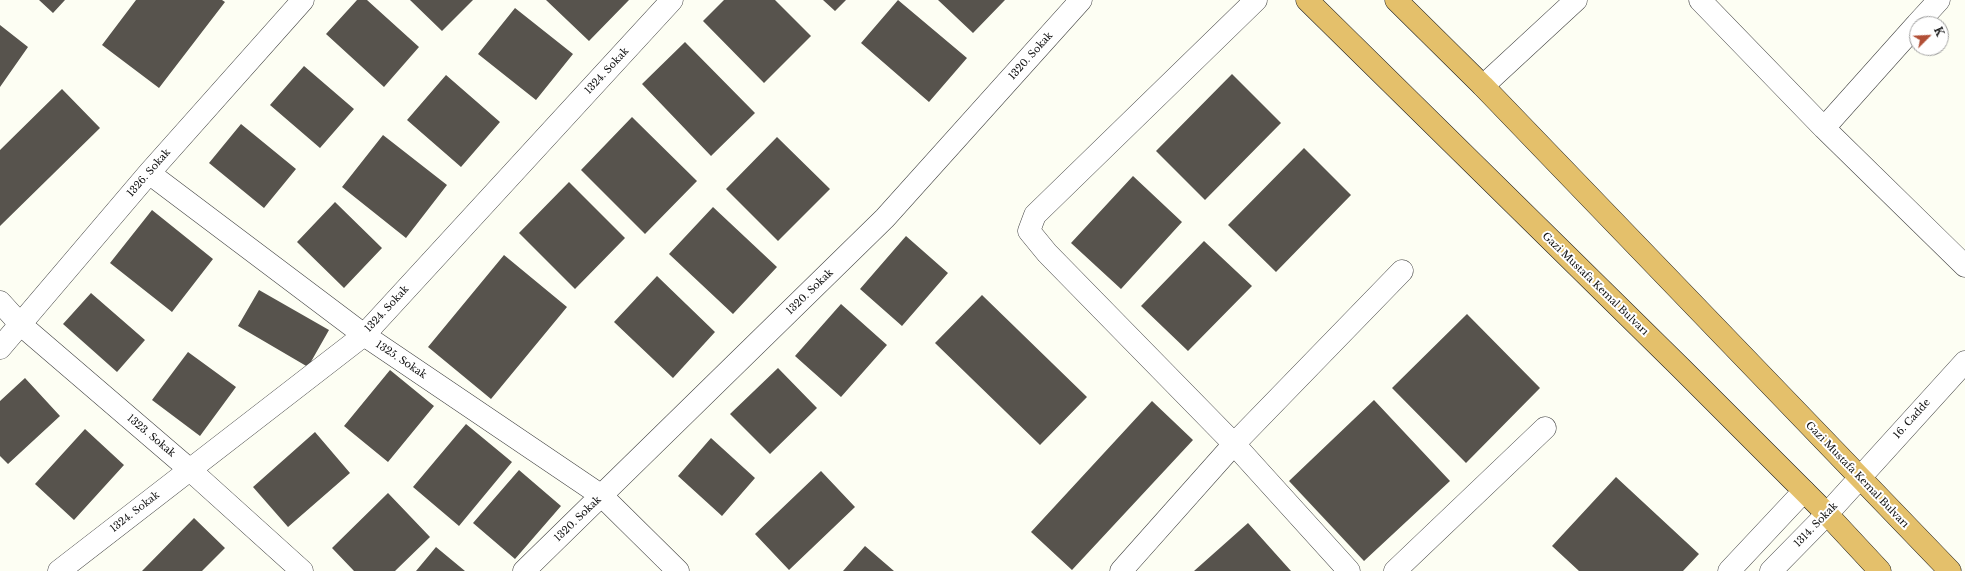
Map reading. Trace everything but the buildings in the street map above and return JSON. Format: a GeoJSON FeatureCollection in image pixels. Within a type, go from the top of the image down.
{"type":"FeatureCollection","features":[{"type":"Feature","properties":{"kind":"highway","name":"Gazi Mustafa Kemal Bulvarı"},"geometry":{"type":"LineString","coordinates":[[1307,0],[1804,491],[1880,571]]}},
{"type":"Feature","properties":{"kind":"highway","name":"Gazi Mustafa Kemal Bulvarı"},"geometry":{"type":"LineString","coordinates":[[1396,0],[1483,86],[1950,571]]}},
{"type":"Feature","properties":{"kind":"street","name":"1326. Sokak"},"geometry":{"type":"LineString","coordinates":[[0,348],[148,173],[303,0]]}},
{"type":"Feature","properties":{"kind":"street","name":"1324. Sokak"},"geometry":{"type":"LineString","coordinates":[[59,571],[364,335],[672,0]]}},
{"type":"Feature","properties":{"kind":"street","name":"1320. Sokak"},"geometry":{"type":"LineString","coordinates":[[524,571],[885,218],[1081,0]]}},
{"type":"Feature","properties":{"kind":"street"},"geometry":{"type":"LineString","coordinates":[[1256,0],[1035,215],[1030,232],[1047,253],[1234,444],[1350,571]]}},
{"type":"Feature","properties":{"kind":"street"},"geometry":{"type":"LineString","coordinates":[[1483,86],[1576,0]]}},
{"type":"Feature","properties":{"kind":"street"},"geometry":{"type":"LineString","coordinates":[[1700,0],[1824,128],[1965,266]]}},
{"type":"Feature","properties":{"kind":"street"},"geometry":{"type":"LineString","coordinates":[[1924,16],[1939,0]]}},
{"type":"Feature","properties":{"kind":"street"},"geometry":{"type":"LineString","coordinates":[[1824,128],[1909,33]]}},
{"type":"Feature","properties":{"kind":"street","name":"1325. Sokak"},"geometry":{"type":"LineString","coordinates":[[148,173],[364,335],[602,496],[678,571]]}},
{"type":"Feature","properties":{"kind":"street"},"geometry":{"type":"LineString","coordinates":[[1121,571],[1234,444],[1402,271]]}},
{"type":"Feature","properties":{"kind":"street","name":"1323. Sokak"},"geometry":{"type":"LineString","coordinates":[[0,302],[20,324],[190,469],[302,571]]}},
{"type":"Feature","properties":{"kind":"street","name":"16. Cadde"},"geometry":{"type":"LineString","coordinates":[[1859,477],[1965,362]]}},
{"type":"Feature","properties":{"kind":"street"},"geometry":{"type":"LineString","coordinates":[[1395,571],[1545,428]]}},
{"type":"Feature","properties":{"kind":"street","name":"1314. Sokak"},"geometry":{"type":"LineString","coordinates":[[1771,571],[1827,514],[1859,477]]}},
{"type":"Feature","properties":{"kind":"street"},"geometry":{"type":"LineString","coordinates":[[1729,571],[1804,491]]}}]}
